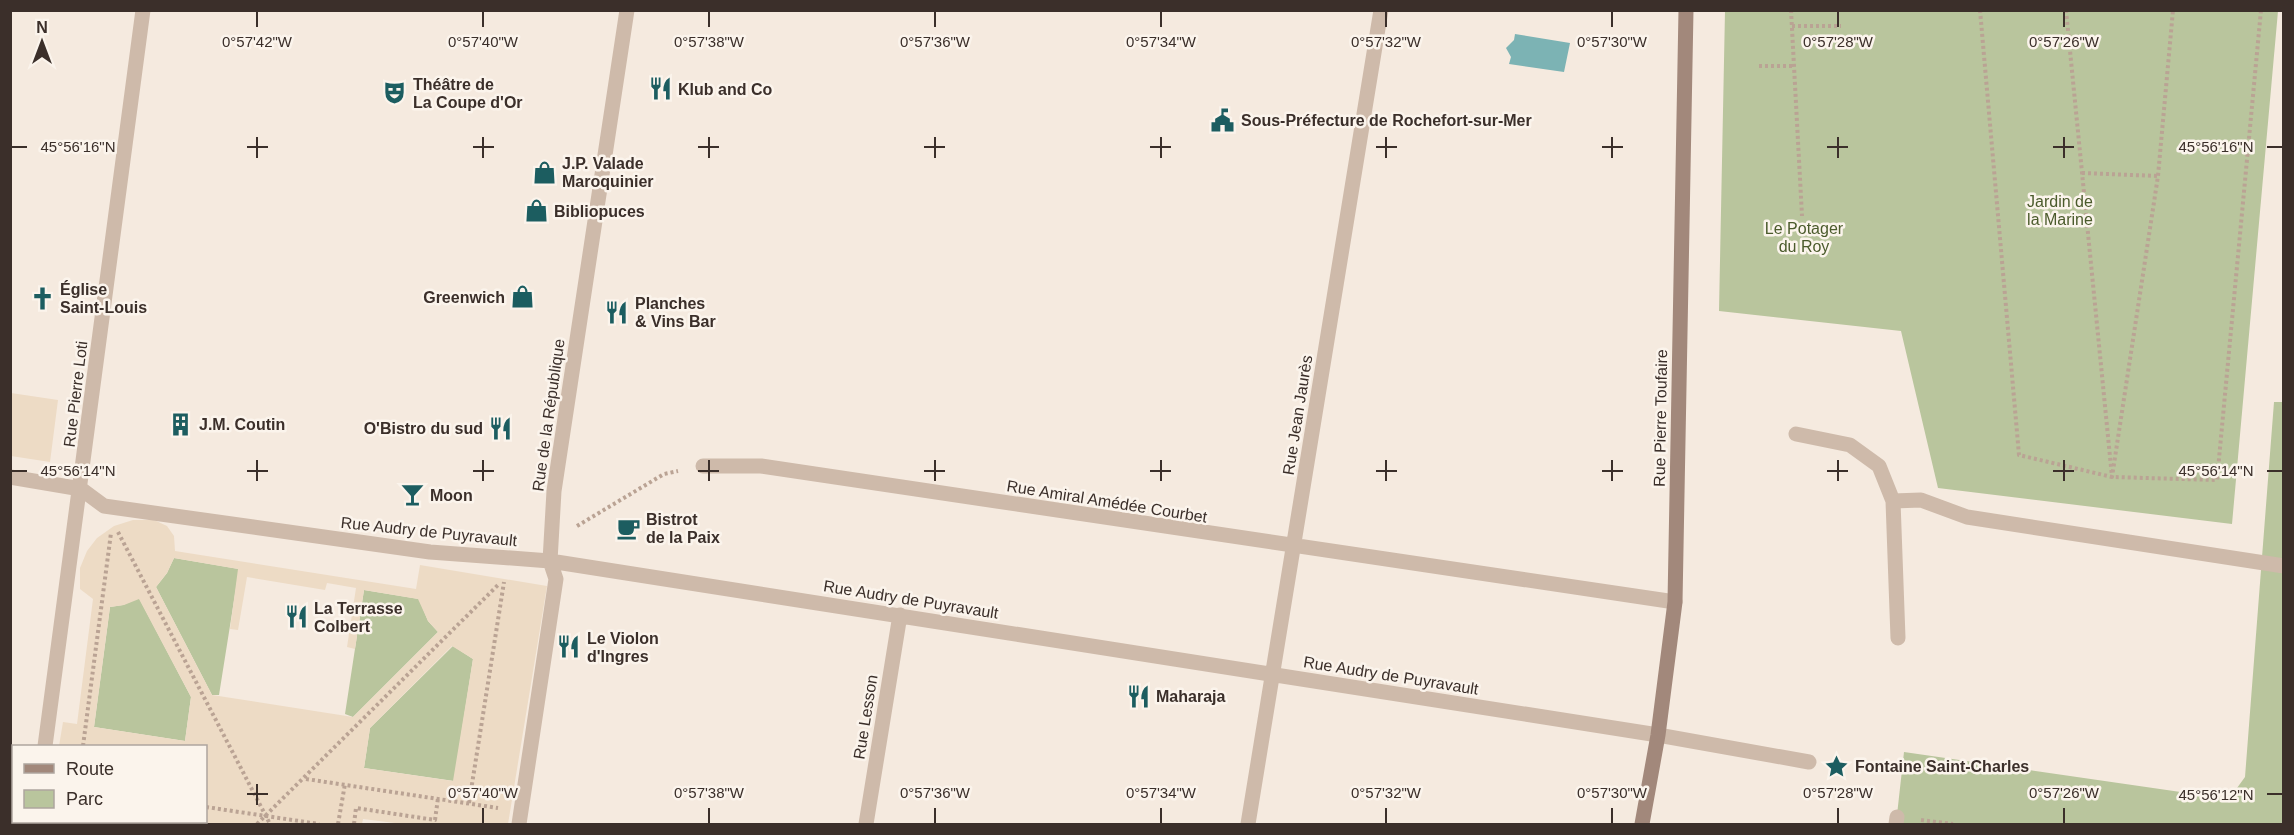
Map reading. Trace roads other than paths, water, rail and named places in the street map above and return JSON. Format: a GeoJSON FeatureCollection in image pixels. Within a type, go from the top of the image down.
{"type":"FeatureCollection","features":[{"type":"Feature","properties":{"kind":"main road","name":"Rue Pierre Toufaire"},"geometry":{"type":"LineString","coordinates":[[1642,825],[1658,735],[1675,602],[1686,10]]}},
{"type":"Feature","properties":{"kind":"street","name":"Rue Pierre Loti"},"geometry":{"type":"LineString","coordinates":[[45,745],[143,10]]}},
{"type":"Feature","properties":{"kind":"street","name":"Rue de la République"},"geometry":{"type":"LineString","coordinates":[[520,818],[556,579],[550,561],[554,491],[627,10]]}},
{"type":"Feature","properties":{"kind":"street","name":"Rue Jean Jaurès"},"geometry":{"type":"LineString","coordinates":[[1248,825],[1381,10]]}},
{"type":"Feature","properties":{"kind":"street"},"geometry":{"type":"LineString","coordinates":[[1796,434],[1822,437],[1850,445],[1879,466],[1893,501],[1898,638]]}},
{"type":"Feature","properties":{"kind":"street","name":"Rue Amiral Amédée Courbet"},"geometry":{"type":"LineString","coordinates":[[703,466],[761,466],[1675,602]]}},
{"type":"Feature","properties":{"kind":"street","name":"Rue Audry de Puyravault"},"geometry":{"type":"LineString","coordinates":[[10,477],[81,489],[104,506],[430,552],[550,561],[1658,735],[1809,762]]}},
{"type":"Feature","properties":{"kind":"street"},"geometry":{"type":"LineString","coordinates":[[1893,501],[1922,500],[1967,517],[2283,566]]}},
{"type":"Feature","properties":{"kind":"street","name":"Rue Lesson"},"geometry":{"type":"LineString","coordinates":[[866,825],[900,615]]}},
{"type":"Feature","properties":{"kind":"water"},"geometry":{"type":"Polygon","coordinates":[[[1515,34],[1570,43],[1564,72],[1509,64],[1511,57],[1506,48],[1514,40],[1515,34]]]}},
{"type":"Feature","properties":{"kind":"place","name":"Klub and Co"},"geometry":{"type":"Point","coordinates":[660,89]}},
{"type":"Feature","properties":{"kind":"place","name":"Théâtre de La Coupe d'Or"},"geometry":{"type":"Point","coordinates":[395,93]}},
{"type":"Feature","properties":{"kind":"place","name":"Sous-Préfecture de Rochefort-sur-Mer"},"geometry":{"type":"Point","coordinates":[1223,120]}},
{"type":"Feature","properties":{"kind":"place","name":"J.P. Valade Maroquinier"},"geometry":{"type":"Point","coordinates":[544,172]}},
{"type":"Feature","properties":{"kind":"place","name":"Bibliopuces"},"geometry":{"type":"Point","coordinates":[536,211]}},
{"type":"Feature","properties":{"kind":"place","name":"Greenwich"},"geometry":{"type":"Point","coordinates":[523,297]}},
{"type":"Feature","properties":{"kind":"place","name":"Église Saint-Louis"},"geometry":{"type":"Point","coordinates":[42,298]}},
{"type":"Feature","properties":{"kind":"place","name":"Planches & Vins Bar"},"geometry":{"type":"Point","coordinates":[617,312]}},
{"type":"Feature","properties":{"kind":"place","name":"J.M. Coutin"},"geometry":{"type":"Point","coordinates":[181,424]}},
{"type":"Feature","properties":{"kind":"place","name":"O'Bistro du sud"},"geometry":{"type":"Point","coordinates":[501,428]}},
{"type":"Feature","properties":{"kind":"place","name":"Moon"},"geometry":{"type":"Point","coordinates":[412,495]}},
{"type":"Feature","properties":{"kind":"place","name":"Bistrot de la Paix"},"geometry":{"type":"Point","coordinates":[628,528]}},
{"type":"Feature","properties":{"kind":"place","name":"La Terrasse Colbert"},"geometry":{"type":"Point","coordinates":[296,617]}},
{"type":"Feature","properties":{"kind":"place","name":"Le Violon d'Ingres"},"geometry":{"type":"Point","coordinates":[569,647]}},
{"type":"Feature","properties":{"kind":"place","name":"Maharaja"},"geometry":{"type":"Point","coordinates":[1138,696]}},
{"type":"Feature","properties":{"kind":"place","name":"Fontaine Saint-Charles"},"geometry":{"type":"Point","coordinates":[1837,766]}},
{"type":"Feature","properties":{"kind":"park label","name":"Jardin de la Marine"},"geometry":{"type":"Point","coordinates":[2060,210]}},
{"type":"Feature","properties":{"kind":"park label","name":"Le Potager du Roy"},"geometry":{"type":"Point","coordinates":[1804,237]}}]}
